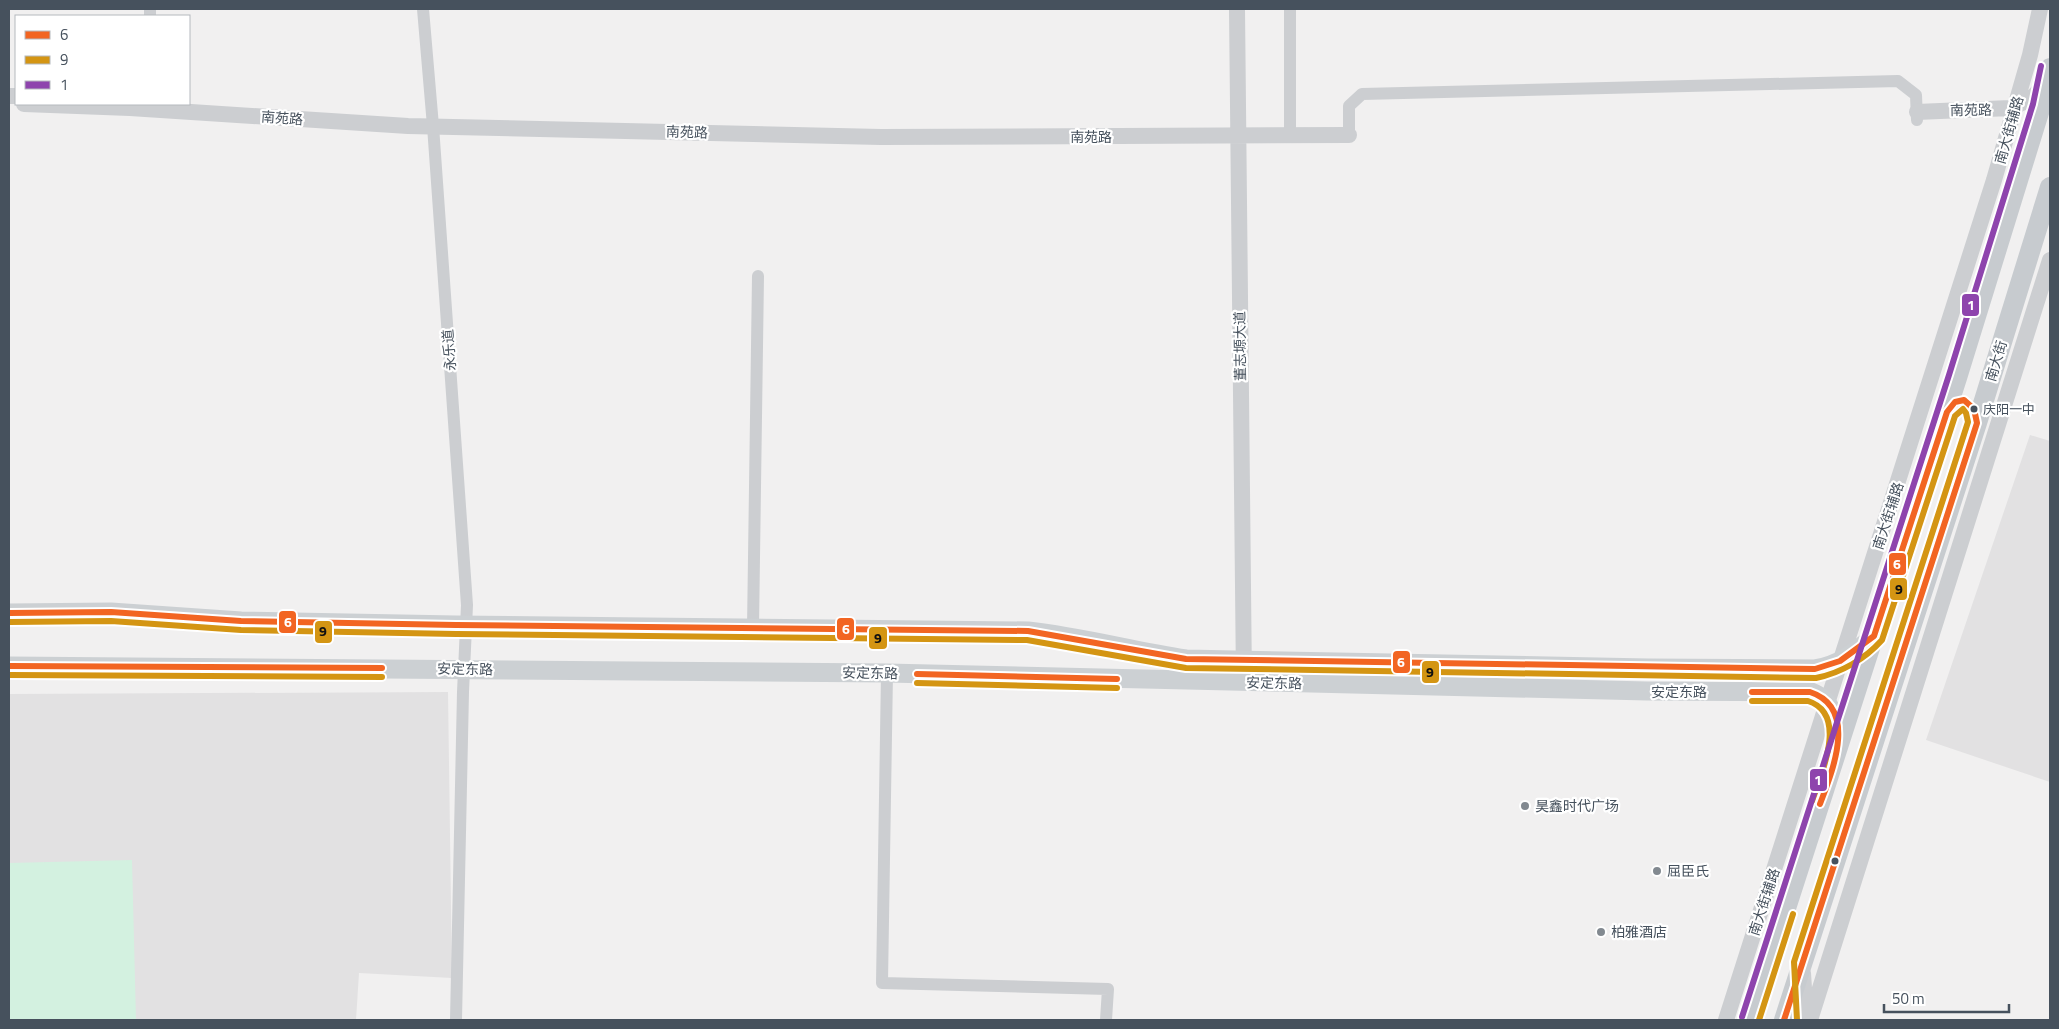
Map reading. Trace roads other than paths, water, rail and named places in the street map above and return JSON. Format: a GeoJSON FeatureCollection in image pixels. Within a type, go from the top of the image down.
{"type":"FeatureCollection","features":[{"type":"Feature","properties":{"kind":"main road"},"geometry":{"type":"LineString","coordinates":[[1750,1020],[1946,412],[2028,148],[2048,76]]}},
{"type":"Feature","properties":{"kind":"main road","name":"南大街"},"geometry":{"type":"LineString","coordinates":[[1784,1020],[1977,423],[2050,187]]}},
{"type":"Feature","properties":{"kind":"main road"},"geometry":{"type":"LineString","coordinates":[[1946,412],[1955,402],[1964,400],[1971,404],[1976,411],[1977,423]]}},
{"type":"Feature","properties":{"kind":"main road","name":"安定东路"},"geometry":{"type":"LineString","coordinates":[[9,613],[111,612],[240,621],[466,626],[1028,631],[1094,640],[1124,648],[1186,659],[1815,669],[1841,662],[1874,636]]}},
{"type":"Feature","properties":{"kind":"main road","name":"安定东路"},"geometry":{"type":"LineString","coordinates":[[9,666],[887,673],[1647,692],[1811,692],[1822,696],[1828,703]]}},
{"type":"Feature","properties":{"kind":"main road"},"geometry":{"type":"LineString","coordinates":[[1828,703],[1835,719],[1838,750]]}},
{"type":"Feature","properties":{"kind":"street","name":"永乐道"},"geometry":{"type":"LineString","coordinates":[[422,9],[433,123],[467,605],[463,692],[456,1020]]}},
{"type":"Feature","properties":{"kind":"street","name":"董志塬大道"},"geometry":{"type":"LineString","coordinates":[[1228,9],[1234,133]]}},
{"type":"Feature","properties":{"kind":"street","name":"董志塬大道"},"geometry":{"type":"LineString","coordinates":[[1237,9],[1234,133],[1239,682]]}},
{"type":"Feature","properties":{"kind":"street"},"geometry":{"type":"LineString","coordinates":[[1290,9],[1290,132]]}},
{"type":"Feature","properties":{"kind":"street","name":"南大街辅路"},"geometry":{"type":"LineString","coordinates":[[1726,1020],[2014,113],[2040,9]]}},
{"type":"Feature","properties":{"kind":"street","name":"南苑路"},"geometry":{"type":"LineString","coordinates":[[1917,116],[2000,110],[2014,113],[2032,99],[2048,76]]}},
{"type":"Feature","properties":{"kind":"street"},"geometry":{"type":"LineString","coordinates":[[1349,131],[1349,106],[1362,94],[1898,81],[1916,95],[1917,116]]}},
{"type":"Feature","properties":{"kind":"street","name":"南苑路"},"geometry":{"type":"LineString","coordinates":[[87,105],[150,106],[433,123],[881,130],[1234,133],[1349,131]]}},
{"type":"Feature","properties":{"kind":"street","name":"南苑路"},"geometry":{"type":"LineString","coordinates":[[190,105],[433,123]]}},
{"type":"Feature","properties":{"kind":"street","name":"南苑路"},"geometry":{"type":"LineString","coordinates":[[2014,113],[2028,148]]}},
{"type":"Feature","properties":{"kind":"street"},"geometry":{"type":"LineString","coordinates":[[1808,1020],[1947,593],[2050,260]]}},
{"type":"Feature","properties":{"kind":"street"},"geometry":{"type":"LineString","coordinates":[[754,628],[758,276]]}},
{"type":"Feature","properties":{"kind":"street"},"geometry":{"type":"LineString","coordinates":[[887,673],[882,982],[1108,989],[1106,1020]]}},
{"type":"Feature","properties":{"kind":"street"},"geometry":{"type":"LineString","coordinates":[[1803,964],[1808,1020]]}},
{"type":"Feature","properties":{"kind":"place","name":"庆阳一中"},"geometry":{"type":"Point","coordinates":[1974,409]}},
{"type":"Feature","properties":{"kind":"place","name":"昊鑫时代广场"},"geometry":{"type":"Point","coordinates":[1525,806]}},
{"type":"Feature","properties":{"kind":"place","name":"屈臣氏"},"geometry":{"type":"Point","coordinates":[1657,871]}},
{"type":"Feature","properties":{"kind":"place","name":"柏雅酒店"},"geometry":{"type":"Point","coordinates":[1601,932]}}]}
